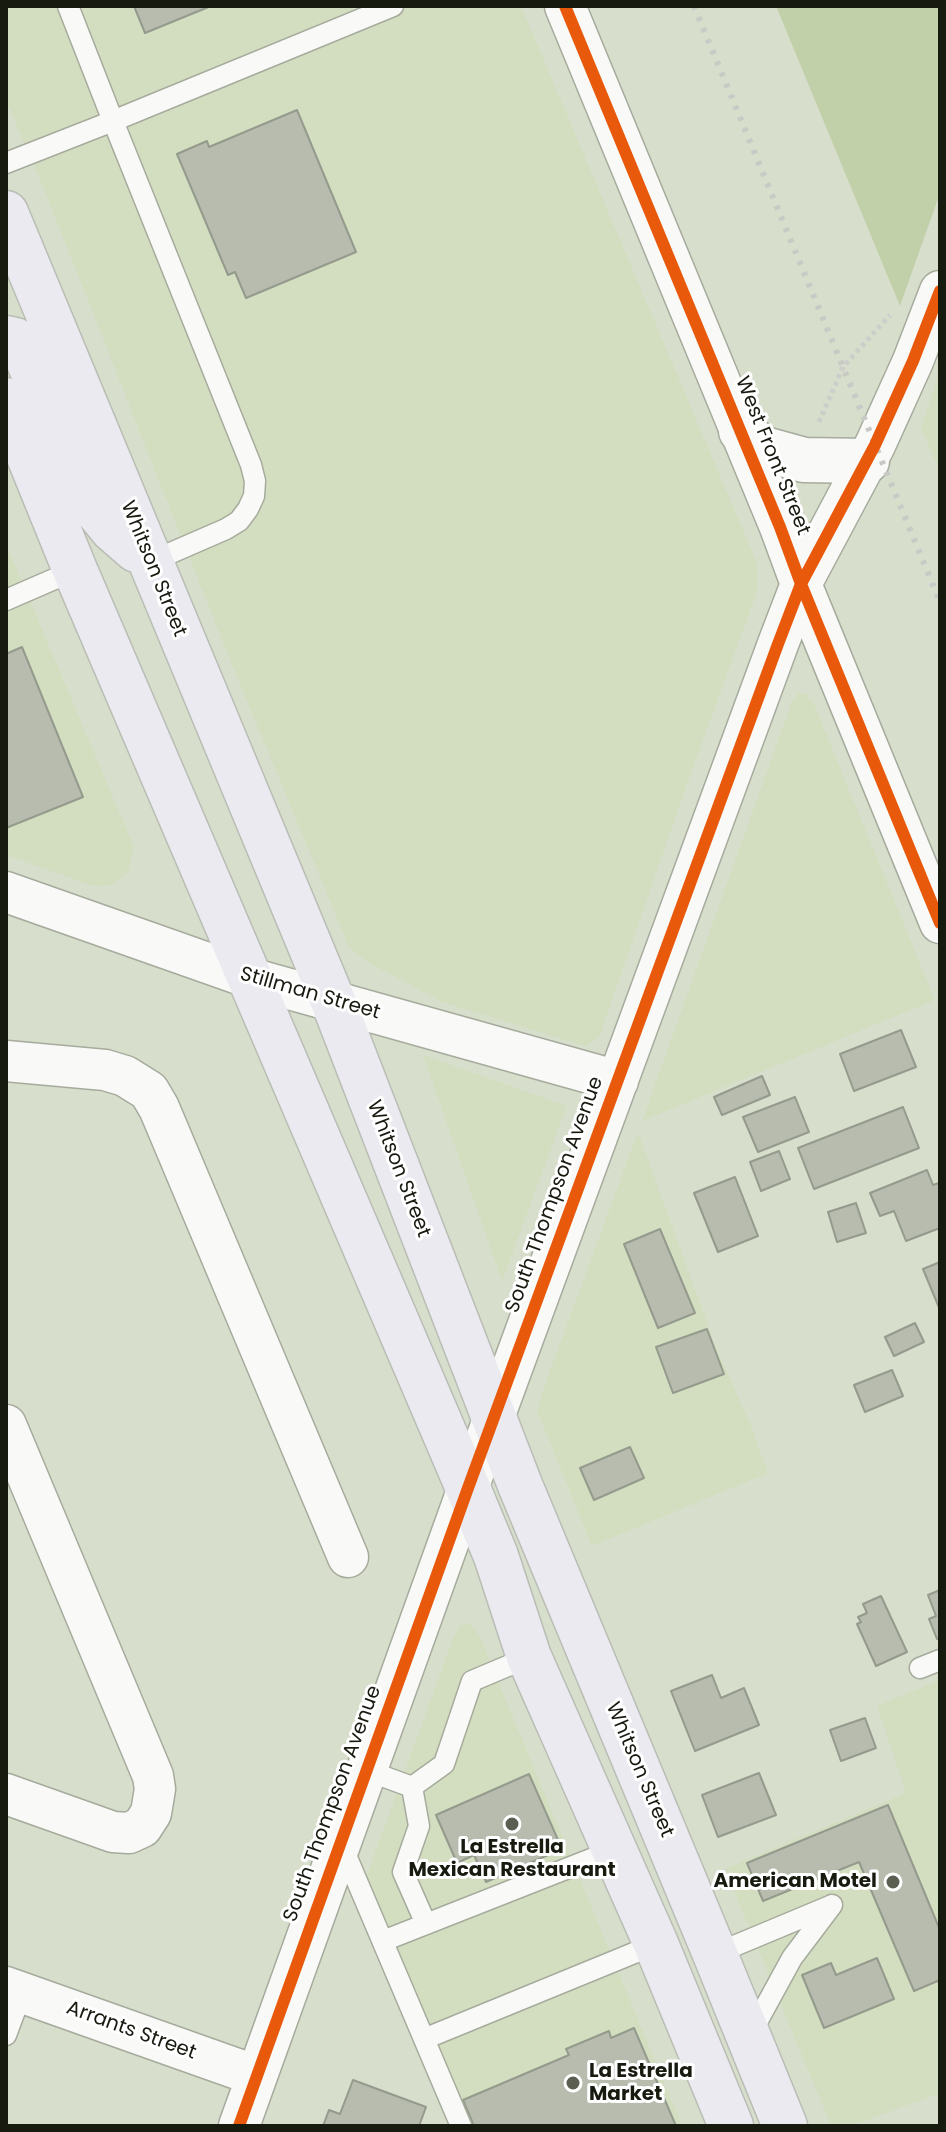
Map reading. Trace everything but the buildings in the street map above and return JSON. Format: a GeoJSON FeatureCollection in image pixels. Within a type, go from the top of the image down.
{"type":"FeatureCollection","features":[{"type":"Feature","properties":{"kind":"main road","name":"Whitson Street"},"geometry":{"type":"LineString","coordinates":[[6,213],[333,1001],[525,1497],[785,2126]]}},
{"type":"Feature","properties":{"kind":"main road"},"geometry":{"type":"LineString","coordinates":[[6,338],[15,340],[24,351],[86,497],[113,530],[150,562]]}},
{"type":"Feature","properties":{"kind":"main road"},"geometry":{"type":"LineString","coordinates":[[6,400],[75,570],[468,1488],[496,1556],[529,1657],[656,1944],[731,2126]]}},
{"type":"Feature","properties":{"kind":"street","name":"West Front Street"},"geometry":{"type":"LineString","coordinates":[[565,6],[940,923]]}},
{"type":"Feature","properties":{"kind":"street","name":"South Thompson Avenue"},"geometry":{"type":"LineString","coordinates":[[239,2126],[468,1488],[801,584],[867,461],[913,361],[940,291]]}},
{"type":"Feature","properties":{"kind":"street"},"geometry":{"type":"LineString","coordinates":[[741,431],[764,449],[804,460],[867,461]]}},
{"type":"Feature","properties":{"kind":"street","name":"Stillman Street"},"geometry":{"type":"LineString","coordinates":[[6,892],[250,978],[618,1081]]}},
{"type":"Feature","properties":{"kind":"street"},"geometry":{"type":"LineString","coordinates":[[6,1061],[105,1070],[125,1076],[149,1091],[159,1108],[348,1557]]}},
{"type":"Feature","properties":{"kind":"street"},"geometry":{"type":"LineString","coordinates":[[6,1425],[153,1776],[155,1789],[151,1813],[142,1827],[129,1833],[113,1832],[6,1794]]}},
{"type":"Feature","properties":{"kind":"street","name":"Arrants Street"},"geometry":{"type":"LineString","coordinates":[[14,1990],[257,2076]]}},
{"type":"Feature","properties":{"kind":"lane"},"geometry":{"type":"LineString","coordinates":[[68,6],[255,481],[254,496],[239,521],[150,562]]}},
{"type":"Feature","properties":{"kind":"lane"},"geometry":{"type":"LineString","coordinates":[[6,163],[393,6]]}},
{"type":"Feature","properties":{"kind":"lane"},"geometry":{"type":"LineString","coordinates":[[6,600],[75,570]]}},
{"type":"Feature","properties":{"kind":"lane"},"geometry":{"type":"LineString","coordinates":[[412,1787],[444,1764],[472,1681],[529,1657]]}},
{"type":"Feature","properties":{"kind":"lane"},"geometry":{"type":"LineString","coordinates":[[920,1668],[940,1660]]}},
{"type":"Feature","properties":{"kind":"lane"},"geometry":{"type":"LineString","coordinates":[[366,1770],[412,1787]]}},
{"type":"Feature","properties":{"kind":"lane"},"geometry":{"type":"LineString","coordinates":[[412,1787],[419,1826],[403,1872],[426,1924]]}},
{"type":"Feature","properties":{"kind":"lane"},"geometry":{"type":"LineString","coordinates":[[341,1842],[461,2126]]}},
{"type":"Feature","properties":{"kind":"lane"},"geometry":{"type":"LineString","coordinates":[[383,1941],[614,1850]]}},
{"type":"Feature","properties":{"kind":"lane"},"geometry":{"type":"LineString","coordinates":[[715,1954],[835,1904],[792,1958],[749,2037]]}},
{"type":"Feature","properties":{"kind":"lane"},"geometry":{"type":"LineString","coordinates":[[424,2039],[656,1944]]}},
{"type":"Feature","properties":{"kind":"lane"},"geometry":{"type":"LineString","coordinates":[[6,2035],[14,1990]]}},
{"type":"Feature","properties":{"kind":"path"},"geometry":{"type":"LineString","coordinates":[[815,431],[843,367],[894,311]]}},
{"type":"Feature","properties":{"kind":"shaded area"},"geometry":{"type":"Polygon","coordinates":[[[6,6],[521,6],[757,563],[757,592],[599,1038],[585,1046],[442,1002],[366,961],[349,947],[223,643],[42,184],[6,101],[6,6]]]}},
{"type":"Feature","properties":{"kind":"shaded area"},"geometry":{"type":"Polygon","coordinates":[[[776,6],[940,6],[940,193],[900,306],[776,6]]]}},
{"type":"Feature","properties":{"kind":"shaded area"},"geometry":{"type":"Polygon","coordinates":[[[940,371],[940,472],[921,428],[940,371]]]}},
{"type":"Feature","properties":{"kind":"shaded area"},"geometry":{"type":"Polygon","coordinates":[[[6,544],[134,847],[128,872],[112,885],[93,886],[6,855],[6,544]]]}},
{"type":"Feature","properties":{"kind":"shaded area"},"geometry":{"type":"Polygon","coordinates":[[[799,693],[805,693],[814,704],[935,1000],[642,1121],[791,704],[799,693]]]}},
{"type":"Feature","properties":{"kind":"shaded area"},"geometry":{"type":"Polygon","coordinates":[[[423,1055],[567,1106],[502,1281],[423,1055]]]}},
{"type":"Feature","properties":{"kind":"shaded area"},"geometry":{"type":"Polygon","coordinates":[[[638,1132],[717,1350],[768,1473],[592,1546],[537,1410],[638,1132]]]}},
{"type":"Feature","properties":{"kind":"shaded area"},"geometry":{"type":"Polygon","coordinates":[[[463,1623],[471,1624],[479,1635],[682,2126],[461,2126],[361,1891],[454,1636],[463,1623]]]}},
{"type":"Feature","properties":{"kind":"shaded area"},"geometry":{"type":"Polygon","coordinates":[[[940,1680],[940,2093],[851,2126],[831,2126],[725,1869],[906,1793],[877,1706],[940,1680]]]}},
{"type":"Feature","properties":{"kind":"railway"},"geometry":{"type":"LineString","coordinates":[[694,6],[940,602]]}},
{"type":"Feature","properties":{"kind":"cycle path"},"geometry":{"type":"LineString","coordinates":[[565,6],[940,923]]}},
{"type":"Feature","properties":{"kind":"cycle path"},"geometry":{"type":"LineString","coordinates":[[239,2126],[468,1488],[778,644],[801,584],[875,445],[940,291]]}},
{"type":"Feature","properties":{"kind":"place","name":"La Estrella Mexican Restaurant"},"geometry":{"type":"Point","coordinates":[512,1824]}},
{"type":"Feature","properties":{"kind":"place","name":"American Motel"},"geometry":{"type":"Point","coordinates":[893,1882]}},
{"type":"Feature","properties":{"kind":"place","name":"La Estrella Market"},"geometry":{"type":"Point","coordinates":[573,2083]}}]}
